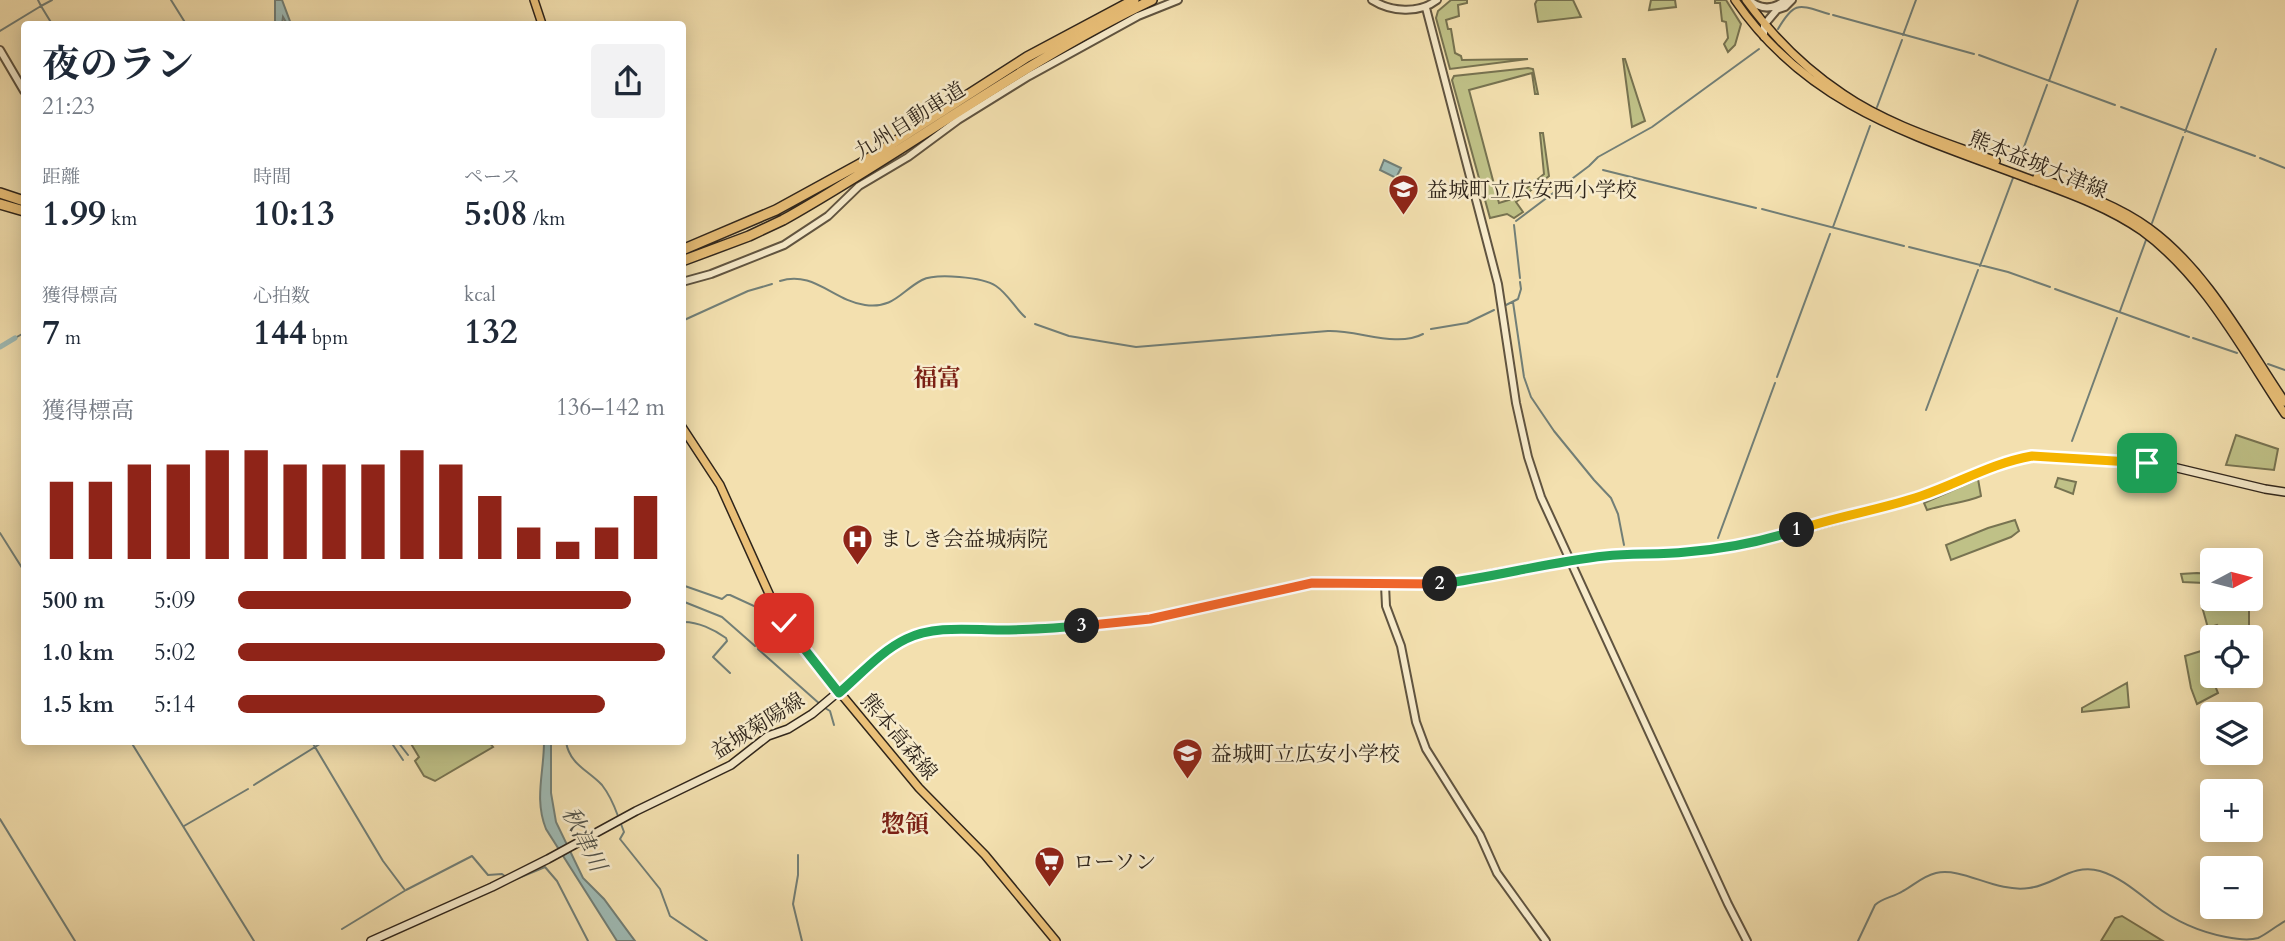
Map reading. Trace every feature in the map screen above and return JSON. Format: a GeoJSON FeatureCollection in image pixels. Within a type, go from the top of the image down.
{"type":"FeatureCollection","features":[{"type":"Feature","properties":{"kind":"highway","name":"九州自動車道"},"geometry":{"type":"LineString","coordinates":[[686,249],[776,210],[860,164],[1027,57],[1134,0]]}},
{"type":"Feature","properties":{"kind":"highway","name":"九州自動車道"},"geometry":{"type":"LineString","coordinates":[[686,260],[783,220],[1031,66],[1085,34],[1152,0]]}},
{"type":"Feature","properties":{"kind":"highway"},"geometry":{"type":"LineString","coordinates":[[0,193],[21,200]]}},
{"type":"Feature","properties":{"kind":"highway"},"geometry":{"type":"LineString","coordinates":[[0,204],[21,210]]}},
{"type":"Feature","properties":{"kind":"main road"},"geometry":{"type":"LineString","coordinates":[[534,0],[541,21]]}},
{"type":"Feature","properties":{"kind":"main road","name":"熊本益城大津線"},"geometry":{"type":"LineString","coordinates":[[1735,0],[1764,37],[1808,79],[1863,113],[1915,136],[2081,198],[2143,232],[2175,259],[2200,287],[2285,414]]}},
{"type":"Feature","properties":{"kind":"main road","name":"熊本益城大津線"},"geometry":{"type":"LineString","coordinates":[[1747,0],[1764,25],[1811,70],[1857,102],[1940,139],[2087,195],[2123,212],[2150,229],[2180,255],[2208,288],[2285,402]]}},
{"type":"Feature","properties":{"kind":"main road","name":"熊本高森線"},"geometry":{"type":"LineString","coordinates":[[686,433],[720,485],[784,623],[919,788],[985,855],[1056,941]]}},
{"type":"Feature","properties":{"kind":"main road","name":"益城菊陽線"},"geometry":{"type":"LineString","coordinates":[[371,941],[492,887],[730,765],[768,736],[788,729],[823,706],[888,650],[924,632],[1028,629],[1150,619],[1312,583],[1432,585],[1569,561],[1607,556],[1683,553],[1756,542],[1892,505],[1924,495],[1992,466],[2032,456],[2160,465],[2285,492]]}},
{"type":"Feature","properties":{"kind":"street"},"geometry":{"type":"LineString","coordinates":[[686,281],[711,274],[784,245],[828,216],[859,186],[908,157],[958,120],[1029,76],[1138,16],[1178,0]]}},
{"type":"Feature","properties":{"kind":"street"},"geometry":{"type":"LineString","coordinates":[[1372,0],[1404,9],[1426,8],[1437,0]]}},
{"type":"Feature","properties":{"kind":"street"},"geometry":{"type":"LineString","coordinates":[[1747,0],[1762,8],[1782,4],[1785,7],[1792,0]]}},
{"type":"Feature","properties":{"kind":"street"},"geometry":{"type":"LineString","coordinates":[[1764,37],[1764,25],[1782,4]]}},
{"type":"Feature","properties":{"kind":"street"},"geometry":{"type":"LineString","coordinates":[[1426,8],[1498,284],[1516,403],[1528,457],[1541,498],[1747,941]]}},
{"type":"Feature","properties":{"kind":"street"},"geometry":{"type":"LineString","coordinates":[[1746,17],[1764,25]]}},
{"type":"Feature","properties":{"kind":"street"},"geometry":{"type":"LineString","coordinates":[[0,50],[21,86]]}},
{"type":"Feature","properties":{"kind":"street"},"geometry":{"type":"LineString","coordinates":[[1385,585],[1386,607],[1401,646],[1416,722],[1426,749],[1480,835],[1497,873],[1546,941]]}},
{"type":"Feature","properties":{"kind":"green space"},"geometry":{"type":"Polygon","coordinates":[[[1451,0],[1467,0],[1467,3],[1458,5],[1459,16],[1446,20],[1448,29],[1451,29],[1455,53],[1461,56],[1462,60],[1528,59],[1450,69],[1436,18],[1438,11],[1451,0]]]}},
{"type":"Feature","properties":{"kind":"green space"},"geometry":{"type":"Polygon","coordinates":[[[1537,0],[1573,0],[1581,17],[1538,22],[1535,4],[1537,0]]]}},
{"type":"Feature","properties":{"kind":"green space"},"geometry":{"type":"Polygon","coordinates":[[[1651,0],[1675,0],[1676,7],[1649,10],[1651,0]]]}},
{"type":"Feature","properties":{"kind":"green space"},"geometry":{"type":"Polygon","coordinates":[[[1715,0],[1726,0],[1741,24],[1735,45],[1728,52],[1724,44],[1728,38],[1726,22],[1722,21],[1720,3],[1715,3],[1715,0]]]}},
{"type":"Feature","properties":{"kind":"green space"},"geometry":{"type":"Polygon","coordinates":[[[1623,59],[1645,121],[1632,127],[1623,59]]]}},
{"type":"Feature","properties":{"kind":"green space"},"geometry":{"type":"Polygon","coordinates":[[[1533,69],[1538,94],[1535,94],[1532,73],[1469,90],[1499,203],[1515,198],[1544,174],[1540,133],[1543,133],[1549,176],[1516,202],[1523,212],[1514,218],[1507,214],[1490,218],[1452,80],[1454,76],[1533,69]]]}},
{"type":"Feature","properties":{"kind":"green space"},"geometry":{"type":"Polygon","coordinates":[[[2236,435],[2278,449],[2274,470],[2226,465],[2236,435]]]}},
{"type":"Feature","properties":{"kind":"green space"},"geometry":{"type":"Polygon","coordinates":[[[2058,478],[2076,482],[2073,494],[2055,487],[2058,478]]]}},
{"type":"Feature","properties":{"kind":"green space"},"geometry":{"type":"Polygon","coordinates":[[[1978,479],[1981,496],[1927,510],[1924,503],[1978,479]]]}},
{"type":"Feature","properties":{"kind":"green space"},"geometry":{"type":"Polygon","coordinates":[[[2015,520],[2019,531],[2011,537],[1951,560],[1946,545],[2015,520]]]}},
{"type":"Feature","properties":{"kind":"green space"},"geometry":{"type":"Polygon","coordinates":[[[2200,573],[2200,583],[2183,582],[2181,574],[2200,573]]]}},
{"type":"Feature","properties":{"kind":"green space"},"geometry":{"type":"Polygon","coordinates":[[[2203,611],[2249,611],[2249,625],[2207,625],[2203,611]]]}},
{"type":"Feature","properties":{"kind":"green space"},"geometry":{"type":"Polygon","coordinates":[[[2200,651],[2200,688],[2216,688],[2218,693],[2197,704],[2185,656],[2200,651]]]}},
{"type":"Feature","properties":{"kind":"green space"},"geometry":{"type":"Polygon","coordinates":[[[2127,683],[2129,707],[2082,712],[2082,708],[2127,683]]]}},
{"type":"Feature","properties":{"kind":"green space"},"geometry":{"type":"Polygon","coordinates":[[[412,745],[493,747],[435,781],[424,776],[415,761],[419,757],[412,745]]]}},
{"type":"Feature","properties":{"kind":"green space"},"geometry":{"type":"Polygon","coordinates":[[[2122,916],[2163,941],[2101,941],[2115,918],[2122,916]]]}},
{"type":"Feature","properties":{"kind":"water"},"geometry":{"type":"Polygon","coordinates":[[[275,0],[282,0],[290,21],[285,21],[283,17],[282,21],[275,21],[275,0]]]}},
{"type":"Feature","properties":{"kind":"water"},"geometry":{"type":"Polygon","coordinates":[[[1384,160],[1401,168],[1396,178],[1380,170],[1384,160]]]}},
{"type":"Feature","properties":{"kind":"water"},"geometry":{"type":"Polygon","coordinates":[[[544,745],[551,745],[551,793],[556,822],[583,878],[604,899],[635,941],[617,941],[546,829],[540,796],[544,745]]]}},
{"type":"Feature","properties":{"kind":"waterway"},"geometry":{"type":"LineString","coordinates":[[38,0],[41,6],[52,0]]}},
{"type":"Feature","properties":{"kind":"waterway"},"geometry":{"type":"LineString","coordinates":[[171,0],[184,21]]}},
{"type":"Feature","properties":{"kind":"waterway"},"geometry":{"type":"LineString","coordinates":[[1903,35],[1916,0]]}},
{"type":"Feature","properties":{"kind":"waterway"},"geometry":{"type":"LineString","coordinates":[[2049,81],[2078,0]]}},
{"type":"Feature","properties":{"kind":"waterway"},"geometry":{"type":"LineString","coordinates":[[0,31],[41,6],[50,21]]}},
{"type":"Feature","properties":{"kind":"waterway"},"geometry":{"type":"LineString","coordinates":[[1778,29],[1789,13],[1799,7],[1829,14]]}},
{"type":"Feature","properties":{"kind":"waterway"},"geometry":{"type":"LineString","coordinates":[[1833,15],[1974,54]]}},
{"type":"Feature","properties":{"kind":"waterway"},"geometry":{"type":"LineString","coordinates":[[1877,107],[1902,40]]}},
{"type":"Feature","properties":{"kind":"waterway"},"geometry":{"type":"LineString","coordinates":[[1516,221],[1598,157],[1652,127],[1759,49]]}},
{"type":"Feature","properties":{"kind":"waterway"},"geometry":{"type":"LineString","coordinates":[[2185,132],[2216,49]]}},
{"type":"Feature","properties":{"kind":"waterway"},"geometry":{"type":"LineString","coordinates":[[1979,55],[2115,105]]}},
{"type":"Feature","properties":{"kind":"waterway"},"geometry":{"type":"LineString","coordinates":[[2018,163],[2047,85]]}},
{"type":"Feature","properties":{"kind":"waterway"},"geometry":{"type":"LineString","coordinates":[[2121,107],[2255,156]]}},
{"type":"Feature","properties":{"kind":"waterway"},"geometry":{"type":"LineString","coordinates":[[1833,227],[1870,126]]}},
{"type":"Feature","properties":{"kind":"waterway"},"geometry":{"type":"LineString","coordinates":[[2152,223],[2183,137]]}},
{"type":"Feature","properties":{"kind":"waterway"},"geometry":{"type":"LineString","coordinates":[[2260,158],[2285,168]]}},
{"type":"Feature","properties":{"kind":"waterway"},"geometry":{"type":"LineString","coordinates":[[1603,170],[1756,208]]}},
{"type":"Feature","properties":{"kind":"waterway"},"geometry":{"type":"LineString","coordinates":[[1980,266],[2013,178]]}},
{"type":"Feature","properties":{"kind":"waterway"},"geometry":{"type":"LineString","coordinates":[[1762,209],[1904,246]]}},
{"type":"Feature","properties":{"kind":"waterway"},"geometry":{"type":"LineString","coordinates":[[1514,225],[1520,278]]}},
{"type":"Feature","properties":{"kind":"waterway"},"geometry":{"type":"LineString","coordinates":[[1777,377],[1830,234]]}},
{"type":"Feature","properties":{"kind":"waterway"},"geometry":{"type":"LineString","coordinates":[[2120,311],[2146,240]]}},
{"type":"Feature","properties":{"kind":"waterway"},"geometry":{"type":"LineString","coordinates":[[1909,247],[2008,272],[2050,287]]}},
{"type":"Feature","properties":{"kind":"waterway"},"geometry":{"type":"LineString","coordinates":[[1926,410],[1978,270]]}},
{"type":"Feature","properties":{"kind":"waterway"},"geometry":{"type":"LineString","coordinates":[[780,281],[803,280],[854,302],[875,306],[890,302],[922,280],[948,276],[971,278],[996,286],[1025,317]]}},
{"type":"Feature","properties":{"kind":"waterway"},"geometry":{"type":"LineString","coordinates":[[1506,305],[1518,299],[1520,282]]}},
{"type":"Feature","properties":{"kind":"waterway"},"geometry":{"type":"LineString","coordinates":[[686,319],[748,291],[772,284]]}},
{"type":"Feature","properties":{"kind":"waterway"},"geometry":{"type":"LineString","coordinates":[[2055,289],[2189,337]]}},
{"type":"Feature","properties":{"kind":"waterway"},"geometry":{"type":"LineString","coordinates":[[1513,302],[1524,377],[1531,397],[1554,431],[1611,498],[1618,514],[1624,545]]}},
{"type":"Feature","properties":{"kind":"waterway"},"geometry":{"type":"LineString","coordinates":[[1431,329],[1467,323],[1494,310]]}},
{"type":"Feature","properties":{"kind":"waterway"},"geometry":{"type":"LineString","coordinates":[[2072,441],[2117,318]]}},
{"type":"Feature","properties":{"kind":"waterway"},"geometry":{"type":"LineString","coordinates":[[1035,324],[1069,336],[1136,347],[1328,331],[1389,339],[1412,338],[1423,334]]}},
{"type":"Feature","properties":{"kind":"waterway"},"geometry":{"type":"LineString","coordinates":[[15,338],[21,335]]}},
{"type":"Feature","properties":{"kind":"waterway"},"geometry":{"type":"LineString","coordinates":[[0,347],[15,338]]}},
{"type":"Feature","properties":{"kind":"waterway"},"geometry":{"type":"LineString","coordinates":[[2193,338],[2237,353]]}},
{"type":"Feature","properties":{"kind":"waterway"},"geometry":{"type":"LineString","coordinates":[[2268,364],[2285,370]]}},
{"type":"Feature","properties":{"kind":"waterway"},"geometry":{"type":"LineString","coordinates":[[1718,538],[1775,383]]}},
{"type":"Feature","properties":{"kind":"waterway"},"geometry":{"type":"LineString","coordinates":[[0,533],[21,566]]}},
{"type":"Feature","properties":{"kind":"waterway"},"geometry":{"type":"LineString","coordinates":[[686,586],[722,599],[730,595],[769,613]]}},
{"type":"Feature","properties":{"kind":"waterway"},"geometry":{"type":"LineString","coordinates":[[686,603],[722,617],[755,646]]}},
{"type":"Feature","properties":{"kind":"waterway"},"geometry":{"type":"LineString","coordinates":[[686,622],[706,627],[726,638],[727,641],[713,657],[730,673]]}},
{"type":"Feature","properties":{"kind":"waterway"},"geometry":{"type":"LineString","coordinates":[[758,649],[821,705]]}},
{"type":"Feature","properties":{"kind":"waterway"},"geometry":{"type":"LineString","coordinates":[[825,708],[830,711],[834,725]]}},
{"type":"Feature","properties":{"kind":"waterway"},"geometry":{"type":"LineString","coordinates":[[133,745],[254,941]]}},
{"type":"Feature","properties":{"kind":"waterway"},"geometry":{"type":"LineString","coordinates":[[254,785],[315,747],[314,745]]}},
{"type":"Feature","properties":{"kind":"waterway"},"geometry":{"type":"LineString","coordinates":[[318,745],[315,747],[383,861],[404,889]]}},
{"type":"Feature","properties":{"kind":"waterway"},"geometry":{"type":"LineString","coordinates":[[393,745],[403,760]]}},
{"type":"Feature","properties":{"kind":"waterway"},"geometry":{"type":"LineString","coordinates":[[400,745],[408,755]]}},
{"type":"Feature","properties":{"kind":"waterway"},"geometry":{"type":"LineString","coordinates":[[567,745],[575,762],[605,788],[618,816]]}},
{"type":"Feature","properties":{"kind":"waterway"},"geometry":{"type":"LineString","coordinates":[[184,826],[248,789]]}},
{"type":"Feature","properties":{"kind":"waterway"},"geometry":{"type":"LineString","coordinates":[[0,819],[75,941]]}},
{"type":"Feature","properties":{"kind":"waterway"},"geometry":{"type":"LineString","coordinates":[[621,824],[624,832],[620,839],[660,889],[670,916],[707,941]]}},
{"type":"Feature","properties":{"kind":"waterway"},"geometry":{"type":"LineString","coordinates":[[798,855],[793,904],[802,941]]}},
{"type":"Feature","properties":{"kind":"waterway"},"geometry":{"type":"LineString","coordinates":[[342,929],[406,890],[472,856],[488,875],[502,874],[506,877]]}},
{"type":"Feature","properties":{"kind":"waterway"},"geometry":{"type":"LineString","coordinates":[[509,882],[545,867],[557,881],[588,941]]}},
{"type":"Feature","properties":{"kind":"waterway"},"geometry":{"type":"LineString","coordinates":[[1858,941],[1875,905],[1927,876],[1947,872],[2016,889],[2038,886],[2081,870],[2100,871],[2121,881],[2179,921],[2207,932],[2246,940],[2258,938],[2285,921]]}},
{"type":"Feature","properties":{"kind":"place","name":"益城町立広安西小学校"},"geometry":{"type":"Point","coordinates":[1404,217]}},
{"type":"Feature","properties":{"kind":"place","name":"ましき会益城病院"},"geometry":{"type":"Point","coordinates":[857,566]}},
{"type":"Feature","properties":{"kind":"place","name":"益城町立広安小学校"},"geometry":{"type":"Point","coordinates":[1188,781]}},
{"type":"Feature","properties":{"kind":"place","name":"ローソン"},"geometry":{"type":"Point","coordinates":[1050,889]}},
{"type":"Feature","properties":{"kind":"district","name":"福富"},"geometry":{"type":"Point","coordinates":[937,378]}},
{"type":"Feature","properties":{"kind":"district","name":"惣領"},"geometry":{"type":"Point","coordinates":[905,824]}},
{"type":"Feature","properties":{"kind":"route"},"geometry":{"type":"LineString","coordinates":[[784,623],[839,693],[888,650],[924,632],[1028,629],[1150,619],[1312,583],[1432,585],[1607,556],[1683,553],[1723,548],[1756,542],[1892,505],[2014,459],[2032,456],[2147,463]]}},
{"type":"Feature","properties":{"kind":"water label","name":"秋津川"},"geometry":{"type":"Point","coordinates":[584,839]}}]}
